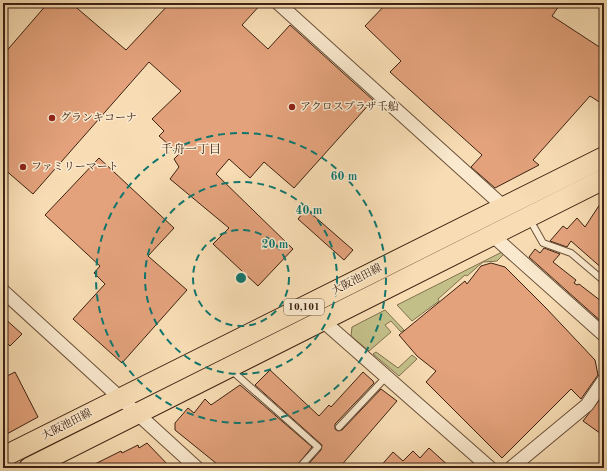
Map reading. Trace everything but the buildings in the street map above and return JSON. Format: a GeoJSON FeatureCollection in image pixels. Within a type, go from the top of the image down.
{"type":"FeatureCollection","features":[{"type":"Feature","properties":{"kind":"main road","name":"大阪池田線"},"geometry":{"type":"LineString","coordinates":[[3,457],[604,157]]}},
{"type":"Feature","properties":{"kind":"main road","name":"大阪池田線"},"geometry":{"type":"LineString","coordinates":[[29,468],[528,217],[602,183]]}},
{"type":"Feature","properties":{"kind":"street"},"geometry":{"type":"LineString","coordinates":[[278,3],[504,207]]}},
{"type":"Feature","properties":{"kind":"street"},"geometry":{"type":"LineString","coordinates":[[492,235],[604,335]]}},
{"type":"Feature","properties":{"kind":"street"},"geometry":{"type":"LineString","coordinates":[[3,292],[197,468]]}},
{"type":"Feature","properties":{"kind":"street"},"geometry":{"type":"LineString","coordinates":[[323,321],[490,468]]}},
{"type":"Feature","properties":{"kind":"street"},"geometry":{"type":"LineString","coordinates":[[511,468],[587,404],[604,380]]}},
{"type":"Feature","properties":{"kind":"lane"},"geometry":{"type":"LineString","coordinates":[[528,217],[543,243],[571,253],[604,281]]}},
{"type":"Feature","properties":{"kind":"lane"},"geometry":{"type":"LineString","coordinates":[[228,368],[318,447],[299,468]]}},
{"type":"Feature","properties":{"kind":"lane"},"geometry":{"type":"LineString","coordinates":[[339,427],[387,376]]}},
{"type":"Feature","properties":{"kind":"shaded area"},"geometry":{"type":"Polygon","coordinates":[[[504,251],[505,253],[497,261],[483,262],[467,276],[465,275],[438,299],[439,301],[412,321],[397,305],[504,251]]]}},
{"type":"Feature","properties":{"kind":"shaded area"},"geometry":{"type":"Polygon","coordinates":[[[385,310],[404,330],[401,332],[391,321],[385,325],[391,332],[369,351],[351,336],[352,327],[385,310]]]}},
{"type":"Feature","properties":{"kind":"shaded area"},"geometry":{"type":"Polygon","coordinates":[[[376,352],[398,368],[412,355],[417,359],[399,376],[373,354],[376,352]]]}},
{"type":"Feature","properties":{"kind":"place","name":"アクロスプラザ千船"},"geometry":{"type":"Point","coordinates":[292,107]}},
{"type":"Feature","properties":{"kind":"place","name":"グランキコーナ"},"geometry":{"type":"Point","coordinates":[52,118]}},
{"type":"Feature","properties":{"kind":"place","name":"ファミリーマート"},"geometry":{"type":"Point","coordinates":[23,167]}},
{"type":"Feature","properties":{"kind":"district","name":"千舟一丁目"},"geometry":{"type":"Point","coordinates":[191,150]}}]}
